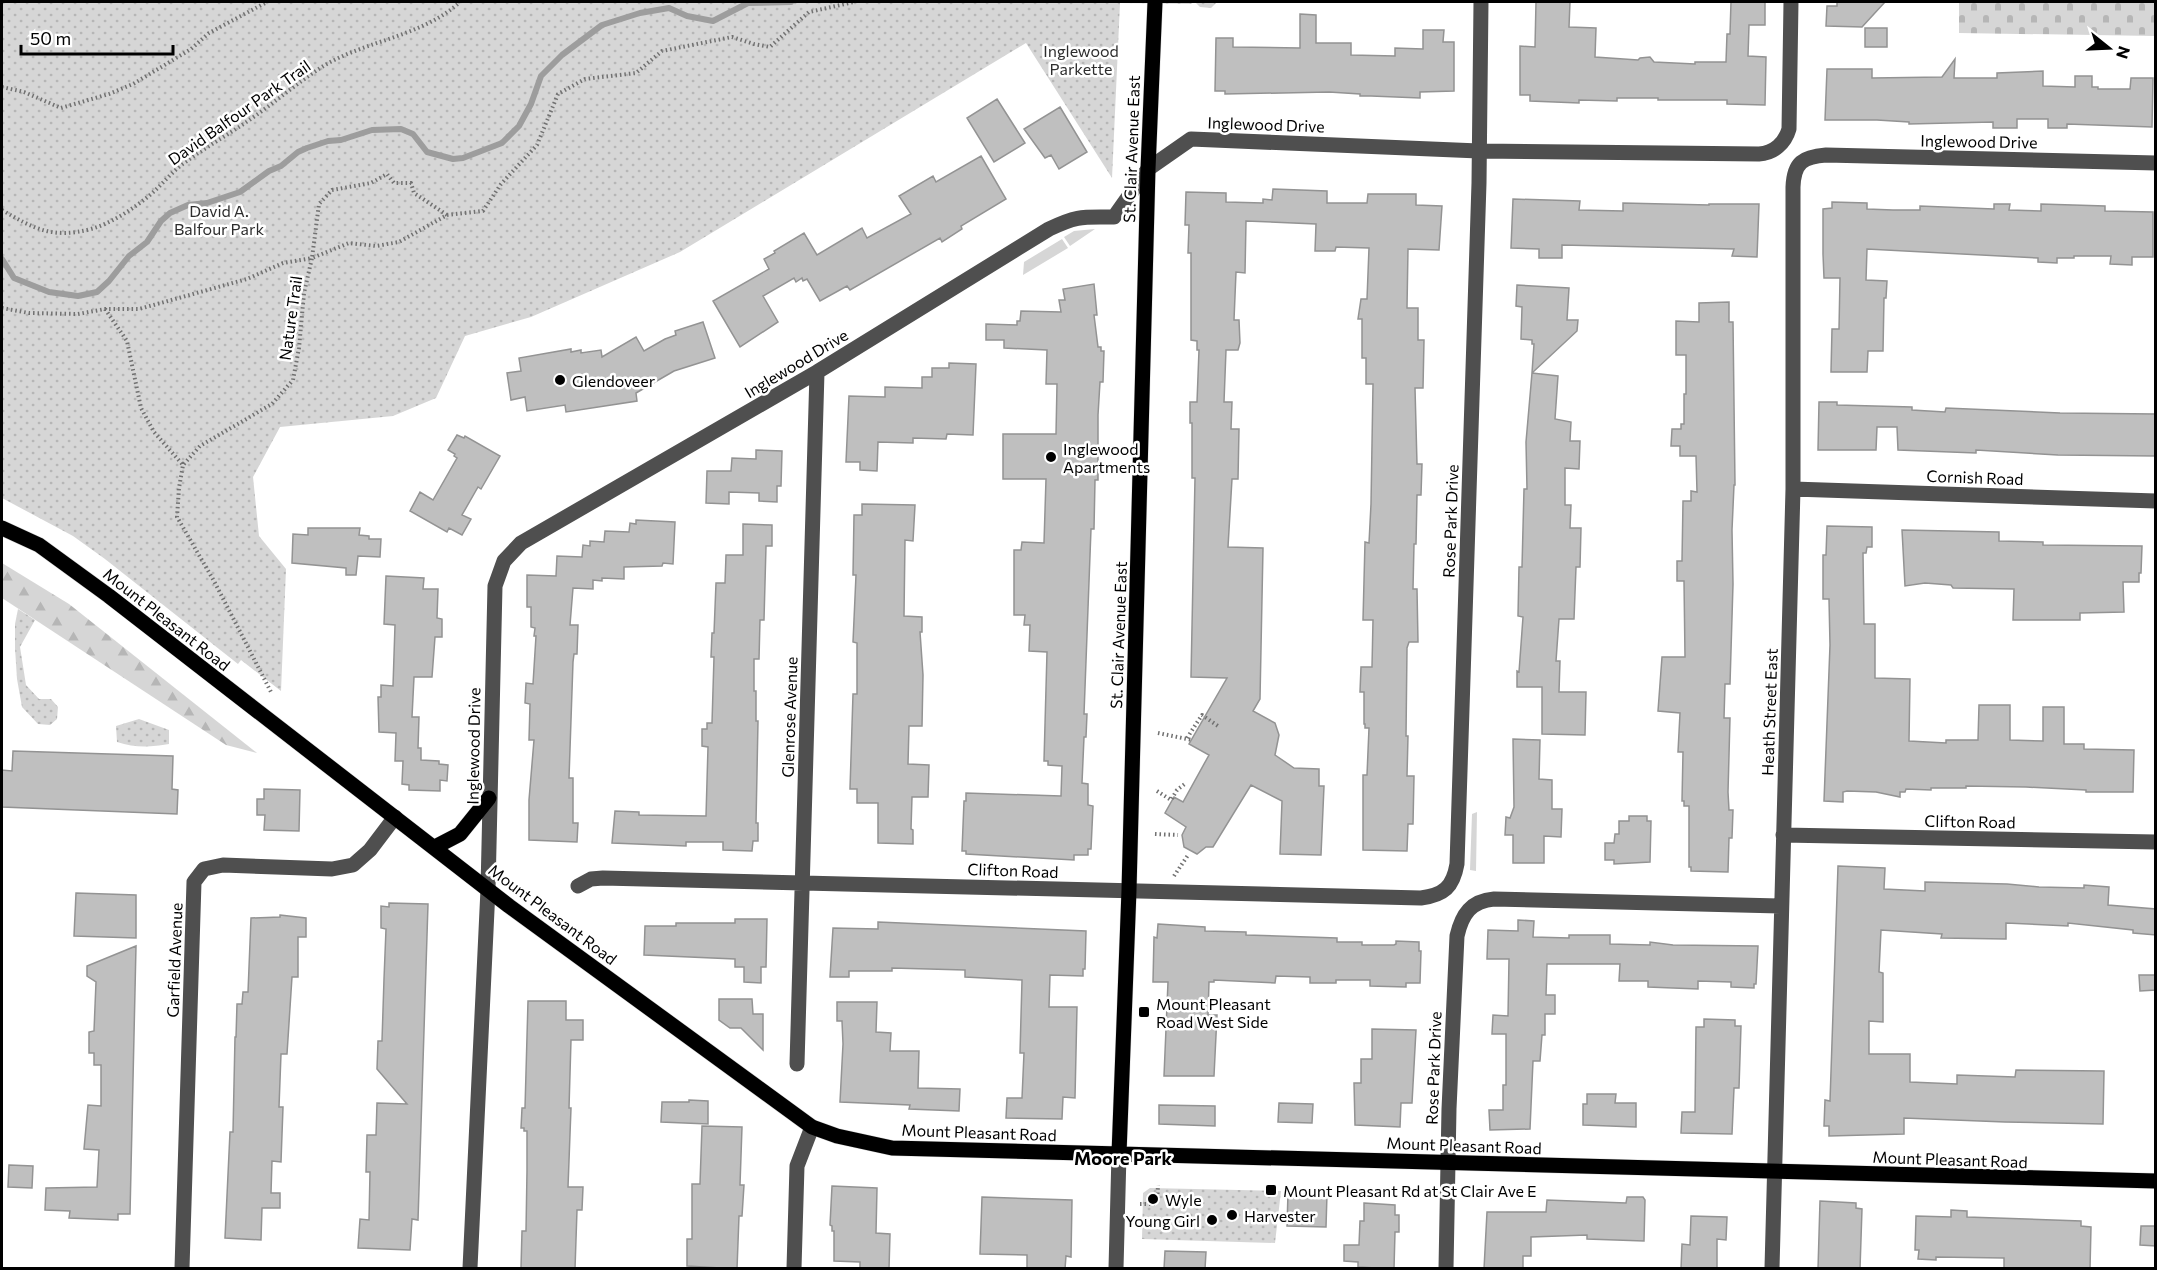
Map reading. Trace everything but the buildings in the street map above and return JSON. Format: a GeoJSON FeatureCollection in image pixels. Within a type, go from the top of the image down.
{"type":"FeatureCollection","features":[{"type":"Feature","properties":{"kind":"main road","name":"St. Clair Avenue East"},"geometry":{"type":"LineString","coordinates":[[1119,1154],[1155,2]]}},
{"type":"Feature","properties":{"kind":"main road","name":"Mount Pleasant Road"},"geometry":{"type":"LineString","coordinates":[[2,528],[39,545],[109,596],[509,906],[812,1127],[837,1136],[892,1148],[2156,1181]]}},
{"type":"Feature","properties":{"kind":"main road"},"geometry":{"type":"LineString","coordinates":[[435,847],[460,834],[489,798]]}},
{"type":"Feature","properties":{"kind":"street","name":"Rose Park Drive"},"geometry":{"type":"LineString","coordinates":[[1446,889],[1455,874],[1457,864],[1479,151],[1481,2]]}},
{"type":"Feature","properties":{"kind":"street","name":"Inglewood Drive"},"geometry":{"type":"LineString","coordinates":[[470,1269],[488,889],[495,586],[504,561],[522,543],[817,372],[1049,229],[1068,220],[1086,216],[1114,217],[1148,169],[1191,139],[1479,151],[1759,154],[1773,151],[1783,141],[1789,129],[1791,2]]}},
{"type":"Feature","properties":{"kind":"street","name":"Inglewood Drive"},"geometry":{"type":"LineString","coordinates":[[1803,160],[1826,155],[2156,163]]}},
{"type":"Feature","properties":{"kind":"street","name":"Heath Street East"},"geometry":{"type":"LineString","coordinates":[[1772,1269],[1793,489],[1793,187],[1796,170],[1803,160]]}},
{"type":"Feature","properties":{"kind":"street","name":"Glenrose Avenue"},"geometry":{"type":"LineString","coordinates":[[797,1064],[817,372]]}},
{"type":"Feature","properties":{"kind":"street","name":"Cornish Road"},"geometry":{"type":"LineString","coordinates":[[1793,489],[2156,501]]}},
{"type":"Feature","properties":{"kind":"street","name":"Garfield Avenue"},"geometry":{"type":"LineString","coordinates":[[182,1269],[194,882],[204,869],[223,865],[332,869],[353,865],[370,850],[395,817]]}},
{"type":"Feature","properties":{"kind":"street","name":"Clifton Road"},"geometry":{"type":"LineString","coordinates":[[1783,835],[2156,842]]}},
{"type":"Feature","properties":{"kind":"street","name":"Clifton Road"},"geometry":{"type":"LineString","coordinates":[[578,886],[591,879],[603,878],[1421,898],[1436,896],[1446,889]]}},
{"type":"Feature","properties":{"kind":"street","name":"Rose Park Drive"},"geometry":{"type":"LineString","coordinates":[[1446,1269],[1447,1162],[1457,936],[1461,921],[1469,908],[1482,900],[1494,899],[1781,906]]}},
{"type":"Feature","properties":{"kind":"street"},"geometry":{"type":"LineString","coordinates":[[794,1269],[797,1166],[812,1127]]}},
{"type":"Feature","properties":{"kind":"street","name":"St. Clair Avenue East"},"geometry":{"type":"LineString","coordinates":[[1116,1269],[1119,1154]]}},
{"type":"Feature","properties":{"kind":"path"},"geometry":{"type":"LineString","coordinates":[[2,87],[24,92],[61,108],[110,94],[133,84],[191,49],[209,33],[267,2]]}},
{"type":"Feature","properties":{"kind":"path","name":"David Balfour Park Trail"},"geometry":{"type":"LineString","coordinates":[[2,210],[18,220],[56,234],[69,234],[94,228],[121,216],[150,195],[185,162],[254,117],[326,65],[357,49],[435,20],[460,2]]}},
{"type":"Feature","properties":{"kind":"path"},"geometry":{"type":"LineString","coordinates":[[447,215],[414,193],[411,183],[394,183],[387,174],[371,183],[332,190],[319,204],[312,258],[349,243],[376,246],[399,242],[447,215],[483,211],[501,184],[537,145],[558,94],[585,79],[636,73],[662,51],[732,37],[754,45],[770,47],[809,12],[854,2]]}},
{"type":"Feature","properties":{"kind":"path","name":"Nature Trail"},"geometry":{"type":"LineString","coordinates":[[2,308],[29,313],[68,314],[105,309],[139,309],[247,279],[283,262],[312,258],[304,293],[299,348],[293,380],[272,404],[200,446],[183,465]]}},
{"type":"Feature","properties":{"kind":"path"},"geometry":{"type":"LineString","coordinates":[[105,309],[127,340],[141,408],[154,432],[183,465],[177,517],[214,581],[271,692]]}},
{"type":"Feature","properties":{"kind":"path"},"geometry":{"type":"LineString","coordinates":[[1158,733],[1190,739],[1202,715],[1218,726]]}},
{"type":"Feature","properties":{"kind":"path"},"geometry":{"type":"LineString","coordinates":[[1157,791],[1171,800],[1177,790],[1186,783]]}},
{"type":"Feature","properties":{"kind":"path"},"geometry":{"type":"LineString","coordinates":[[1155,834],[1178,835]]}},
{"type":"Feature","properties":{"kind":"path"},"geometry":{"type":"LineString","coordinates":[[1174,876],[1188,855]]}},
{"type":"Feature","properties":{"kind":"path"},"geometry":{"type":"LineString","coordinates":[[1140,1204],[1157,1203],[1158,1185]]}},
{"type":"Feature","properties":{"kind":"green space","name":"David A. Balfour Park"},"geometry":{"type":"Polygon","coordinates":[[[2,2],[1195,2],[1190,4],[1120,3],[1112,178],[1026,43],[680,252],[531,317],[465,336],[436,398],[393,416],[280,427],[253,477],[259,536],[286,569],[281,691],[241,660],[238,664],[73,536],[2,498],[2,2]]]}},
{"type":"Feature","properties":{"kind":"green space"},"geometry":{"type":"Polygon","coordinates":[[[1195,2],[1217,2],[1211,8],[1200,7],[1195,2]]]}},
{"type":"Feature","properties":{"kind":"green space"},"geometry":{"type":"Polygon","coordinates":[[[1959,2],[2155,2],[2155,36],[1959,33],[1959,2]]]}},
{"type":"Feature","properties":{"kind":"green space"},"geometry":{"type":"Polygon","coordinates":[[[1095,229],[1070,246],[1064,237],[1074,231],[1095,229]]]}},
{"type":"Feature","properties":{"kind":"green space"},"geometry":{"type":"Polygon","coordinates":[[[1062,239],[1068,248],[1023,275],[1024,262],[1062,239]]]}},
{"type":"Feature","properties":{"kind":"green space"},"geometry":{"type":"Polygon","coordinates":[[[2,563],[69,604],[257,753],[226,745],[2,598],[2,563]]]}},
{"type":"Feature","properties":{"kind":"green space"},"geometry":{"type":"Polygon","coordinates":[[[18,609],[35,620],[20,647],[26,685],[39,699],[51,699],[58,707],[57,719],[50,725],[38,724],[22,707],[15,648],[15,624],[18,609]]]}},
{"type":"Feature","properties":{"kind":"green space"},"geometry":{"type":"Polygon","coordinates":[[[139,719],[169,730],[169,744],[143,746],[117,742],[116,726],[139,719]]]}},
{"type":"Feature","properties":{"kind":"green space"},"geometry":{"type":"Polygon","coordinates":[[[1477,812],[1476,871],[1470,870],[1472,814],[1477,812]]]}},
{"type":"Feature","properties":{"kind":"green space"},"geometry":{"type":"Polygon","coordinates":[[[1150,1188],[1281,1191],[1275,1243],[1142,1239],[1143,1193],[1150,1188]]]}},
{"type":"Feature","properties":{"kind":"waterway"},"geometry":{"type":"LineString","coordinates":[[2,259],[14,278],[49,292],[78,296],[97,292],[129,256],[147,242],[161,221],[170,213],[188,205],[207,203],[240,192],[307,148],[372,130],[401,129],[413,134],[427,152],[453,159],[463,158],[502,143],[519,126],[531,104],[541,76],[562,55],[602,25],[640,13],[669,8],[687,16],[713,21],[748,3],[791,2]]}},
{"type":"Feature","properties":{"kind":"place","name":"Glendoveer"},"geometry":{"type":"Point","coordinates":[560,380]}},
{"type":"Feature","properties":{"kind":"place","name":"Inglewood Apartments"},"geometry":{"type":"Point","coordinates":[1051,457]}},
{"type":"Feature","properties":{"kind":"place","name":"Mount Pleasant Road West Side"},"geometry":{"type":"Point","coordinates":[1144,1012]}},
{"type":"Feature","properties":{"kind":"place","name":"Mount Pleasant Rd at St Clair Ave E"},"geometry":{"type":"Point","coordinates":[1271,1190]}},
{"type":"Feature","properties":{"kind":"place","name":"Wyle"},"geometry":{"type":"Point","coordinates":[1153,1199]}},
{"type":"Feature","properties":{"kind":"place","name":"Harvester"},"geometry":{"type":"Point","coordinates":[1232,1215]}},
{"type":"Feature","properties":{"kind":"place","name":"Young Girl"},"geometry":{"type":"Point","coordinates":[1212,1220]}},
{"type":"Feature","properties":{"kind":"district","name":"Moore Park"},"geometry":{"type":"Point","coordinates":[1123,1158]}},
{"type":"Feature","properties":{"kind":"park label","name":"Inglewood Parkette"},"geometry":{"type":"Point","coordinates":[1081,59]}}]}
